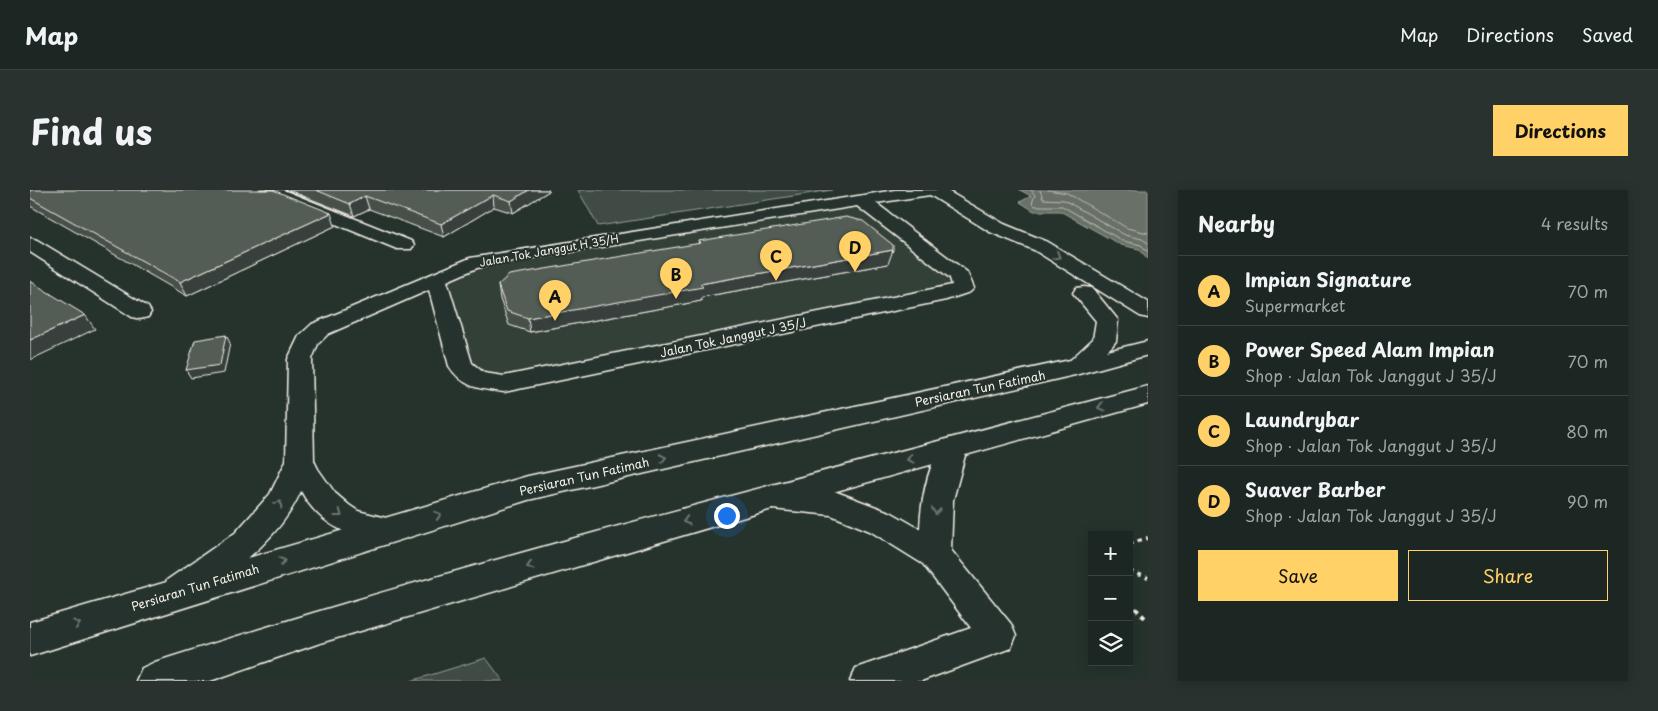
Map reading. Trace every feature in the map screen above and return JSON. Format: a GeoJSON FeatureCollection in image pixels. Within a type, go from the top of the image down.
{"type":"FeatureCollection","features":[{"type":"Feature","properties":{"kind":"street"},"geometry":{"type":"LineString","coordinates":[[268,190],[404,245]]}},
{"type":"Feature","properties":{"kind":"street","name":"Jalan Tok Janggut H 35/H"},"geometry":{"type":"LineString","coordinates":[[300,461],[300,358],[307,341],[320,329],[436,278],[470,264],[496,258],[928,190]]}},
{"type":"Feature","properties":{"kind":"street"},"geometry":{"type":"LineString","coordinates":[[934,190],[997,228],[1041,246],[1148,311]]}},
{"type":"Feature","properties":{"kind":"street","name":"Jalan Tok Janggut J 35/J"},"geometry":{"type":"LineString","coordinates":[[436,278],[461,366],[477,380],[504,384],[946,294],[963,288],[960,276],[860,200]]}},
{"type":"Feature","properties":{"kind":"street"},"geometry":{"type":"LineString","coordinates":[[997,228],[1019,250],[1148,332]]}},
{"type":"Feature","properties":{"kind":"street"},"geometry":{"type":"LineString","coordinates":[[30,244],[140,312]]}},
{"type":"Feature","properties":{"kind":"street"},"geometry":{"type":"LineString","coordinates":[[1075,367],[1104,342],[1107,320],[1084,293]]}},
{"type":"Feature","properties":{"kind":"street","name":"Persiaran Tun Fatimah"},"geometry":{"type":"LineString","coordinates":[[30,638],[177,592],[528,488],[1075,367],[1148,348]]}},
{"type":"Feature","properties":{"kind":"street"},"geometry":{"type":"LineString","coordinates":[[155,681],[320,626],[772,497],[1148,395]]}},
{"type":"Feature","properties":{"kind":"street"},"geometry":{"type":"LineString","coordinates":[[935,554],[935,512],[941,480],[953,448]]}},
{"type":"Feature","properties":{"kind":"street"},"geometry":{"type":"LineString","coordinates":[[300,461],[312,485],[329,506],[345,519],[388,530]]}},
{"type":"Feature","properties":{"kind":"street"},"geometry":{"type":"LineString","coordinates":[[177,592],[246,542],[264,523],[281,502],[300,461]]}},
{"type":"Feature","properties":{"kind":"street"},"geometry":{"type":"LineString","coordinates":[[772,497],[834,503],[881,522],[935,554],[998,636],[869,681]]}},
{"type":"Feature","properties":{"kind":"path"},"geometry":{"type":"LineString","coordinates":[[1133,543],[1148,538]]}},
{"type":"Feature","properties":{"kind":"path"},"geometry":{"type":"LineString","coordinates":[[1133,572],[1148,578]]}},
{"type":"Feature","properties":{"kind":"path"},"geometry":{"type":"LineString","coordinates":[[1133,606],[1148,620]]}},
{"type":"Feature","properties":{"kind":"shaded area"},"geometry":{"type":"Polygon","coordinates":[[[578,190],[832,190],[598,226],[578,190]]]}},
{"type":"Feature","properties":{"kind":"shaded area"},"geometry":{"type":"Polygon","coordinates":[[[857,205],[952,277],[953,285],[507,376],[485,373],[470,361],[448,279],[472,269],[500,262],[857,205]]]}},
{"type":"Feature","properties":{"kind":"shaded area"},"geometry":{"type":"Polygon","coordinates":[[[486,658],[503,681],[411,681],[486,658]]]}},
{"type":"Feature","properties":{"kind":"water"},"geometry":{"type":"Polygon","coordinates":[[[1020,190],[1148,190],[1148,259],[1139,249],[1121,245],[1060,211],[1034,211],[1020,202],[1031,196],[1020,190]]]}},
{"type":"Feature","properties":{"kind":"building"},"geometry":{"type":"Polygon","coordinates":[[[30,190],[273,190],[331,213],[180,282],[30,198],[30,190]]]}},
{"type":"Feature","properties":{"kind":"building"},"geometry":{"type":"Polygon","coordinates":[[[316,190],[529,190],[511,201],[493,195],[441,224],[365,196],[350,204],[316,190]]]}},
{"type":"Feature","properties":{"kind":"building"},"geometry":{"type":"Polygon","coordinates":[[[846,217],[863,221],[893,245],[893,250],[700,284],[703,287],[528,318],[507,311],[498,285],[509,275],[846,217]]]}},
{"type":"Feature","properties":{"kind":"building"},"geometry":{"type":"Polygon","coordinates":[[[30,281],[85,315],[30,340],[30,281]]]}},
{"type":"Feature","properties":{"kind":"building"},"geometry":{"type":"Polygon","coordinates":[[[226,335],[220,365],[186,370],[195,340],[226,335]]]}},
{"type":"Feature","properties":{"kind":"place","name":"Suaver Barber"},"geometry":{"type":"Point","coordinates":[855,272]}},
{"type":"Feature","properties":{"kind":"place","name":"Laundrybar"},"geometry":{"type":"Point","coordinates":[776,281]}},
{"type":"Feature","properties":{"kind":"place","name":"Power Speed Alam Impian"},"geometry":{"type":"Point","coordinates":[676,299]}},
{"type":"Feature","properties":{"kind":"place","name":"Impian Signature"},"geometry":{"type":"Point","coordinates":[555,321]}}]}
